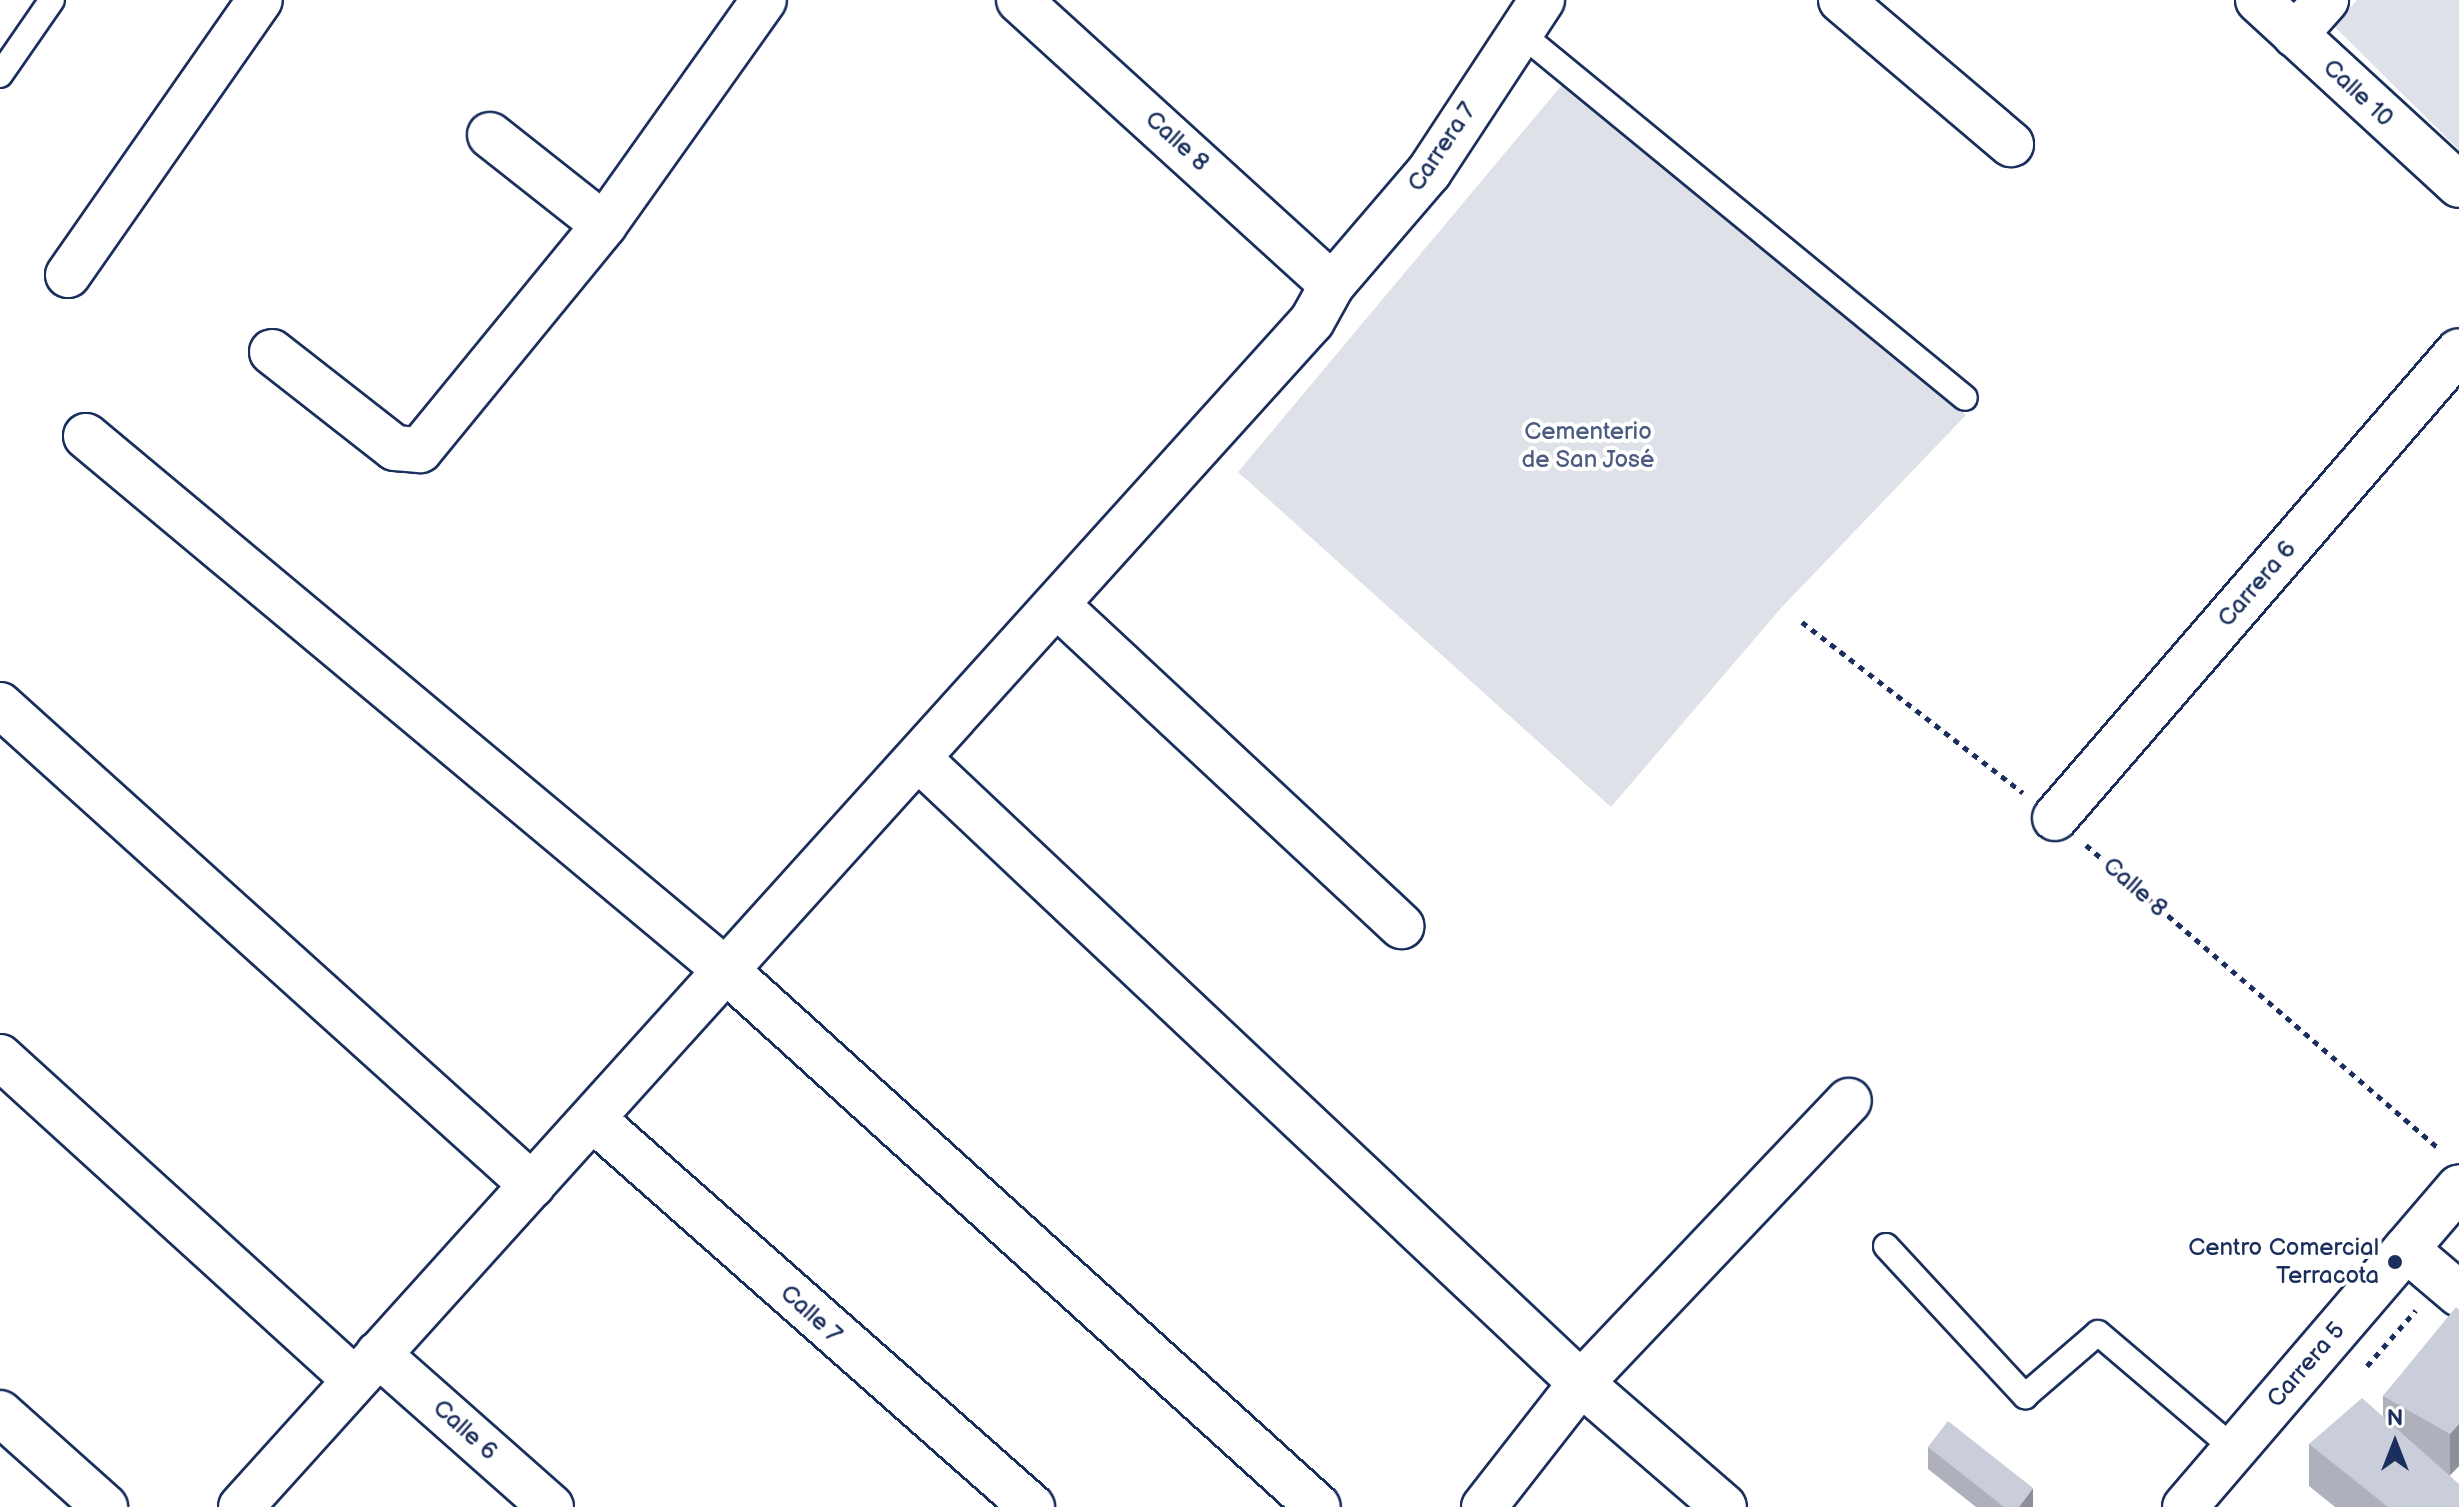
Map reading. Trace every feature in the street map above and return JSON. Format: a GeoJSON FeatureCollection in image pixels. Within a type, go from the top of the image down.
{"type":"FeatureCollection","features":[{"type":"Feature","properties":{"kind":"street"},"geometry":{"type":"LineString","coordinates":[[68,275],[260,0]]}},
{"type":"Feature","properties":{"kind":"street"},"geometry":{"type":"LineString","coordinates":[[272,352],[395,448],[420,450],[604,225],[764,0]]}},
{"type":"Feature","properties":{"kind":"street","name":"Calle 8"},"geometry":{"type":"LineString","coordinates":[[1019,0],[1332,285]]}},
{"type":"Feature","properties":{"kind":"street"},"geometry":{"type":"LineString","coordinates":[[1841,0],[2011,144]]}},
{"type":"Feature","properties":{"kind":"street","name":"Calle 10"},"geometry":{"type":"LineString","coordinates":[[2258,0],[2459,185]]}},
{"type":"Feature","properties":{"kind":"street"},"geometry":{"type":"LineString","coordinates":[[2295,35],[2326,0]]}},
{"type":"Feature","properties":{"kind":"street","name":"Carrera 7"},"geometry":{"type":"LineString","coordinates":[[248,1504],[367,1367],[728,972],[1312,321],[1332,285],[1429,172],[1530,16]]}},
{"type":"Feature","properties":{"kind":"street"},"geometry":{"type":"LineString","coordinates":[[490,135],[604,225]]}},
{"type":"Feature","properties":{"kind":"street","name":"Carrera 6"},"geometry":{"type":"LineString","coordinates":[[2055,818],[2459,351]]}},
{"type":"Feature","properties":{"kind":"street"},"geometry":{"type":"LineString","coordinates":[[86,436],[728,972],[1318,1507]]}},
{"type":"Feature","properties":{"kind":"street"},"geometry":{"type":"LineString","coordinates":[[1057,605],[1401,926]]}},
{"type":"Feature","properties":{"kind":"street"},"geometry":{"type":"LineString","coordinates":[[0,705],[532,1185]]}},
{"type":"Feature","properties":{"kind":"street"},"geometry":{"type":"LineString","coordinates":[[919,759],[1581,1383],[1724,1507]]}},
{"type":"Feature","properties":{"kind":"street","name":"Calle 6"},"geometry":{"type":"LineString","coordinates":[[0,1057],[367,1367],[551,1507]]}},
{"type":"Feature","properties":{"kind":"street"},"geometry":{"type":"LineString","coordinates":[[1484,1507],[1581,1383],[1849,1101]]}},
{"type":"Feature","properties":{"kind":"street","name":"Calle 7"},"geometry":{"type":"LineString","coordinates":[[593,1119],[1032,1507]]}},
{"type":"Feature","properties":{"kind":"street","name":"Carrera 5"},"geometry":{"type":"LineString","coordinates":[[2185,1507],[2406,1249],[2454,1172]]}},
{"type":"Feature","properties":{"kind":"street"},"geometry":{"type":"LineString","coordinates":[[2406,1249],[2459,1294]]}},
{"type":"Feature","properties":{"kind":"street"},"geometry":{"type":"LineString","coordinates":[[0,1413],[105,1507]]}},
{"type":"Feature","properties":{"kind":"lane"},"geometry":{"type":"LineString","coordinates":[[0,75],[52,0]]}},
{"type":"Feature","properties":{"kind":"lane"},"geometry":{"type":"LineString","coordinates":[[1530,16],[1965,398]]}},
{"type":"Feature","properties":{"kind":"lane"},"geometry":{"type":"LineString","coordinates":[[1886,1246],[2025,1396],[2098,1333],[2233,1448]]}},
{"type":"Feature","properties":{"kind":"path","name":"Calle 8"},"geometry":{"type":"LineString","coordinates":[[1802,622],[2055,818],[2454,1172]]}},
{"type":"Feature","properties":{"kind":"green space"},"geometry":{"type":"Polygon","coordinates":[[[2357,0],[2459,0],[2459,150],[2334,26],[2357,0]]]}},
{"type":"Feature","properties":{"kind":"green space","name":"Cementerio de San José"},"geometry":{"type":"Polygon","coordinates":[[[1576,68],[1966,415],[1782,607],[1611,807],[1238,472],[1576,68]]]}},
{"type":"Feature","properties":{"kind":"building"},"geometry":{"type":"Polygon","coordinates":[[[2456,1307],[2459,1310],[2459,1424],[2450,1434],[2383,1396],[2456,1307]]]}},
{"type":"Feature","properties":{"kind":"building"},"geometry":{"type":"Polygon","coordinates":[[[2362,1398],[2459,1484],[2459,1507],[2388,1507],[2309,1444],[2362,1398]]]}},
{"type":"Feature","properties":{"kind":"building"},"geometry":{"type":"Polygon","coordinates":[[[1948,1421],[2033,1488],[2019,1507],[2004,1507],[1928,1447],[1948,1421]]]}},
{"type":"Feature","properties":{"kind":"place","name":"Centro Comercial Terracota"},"geometry":{"type":"Point","coordinates":[2395,1262]}}]}
